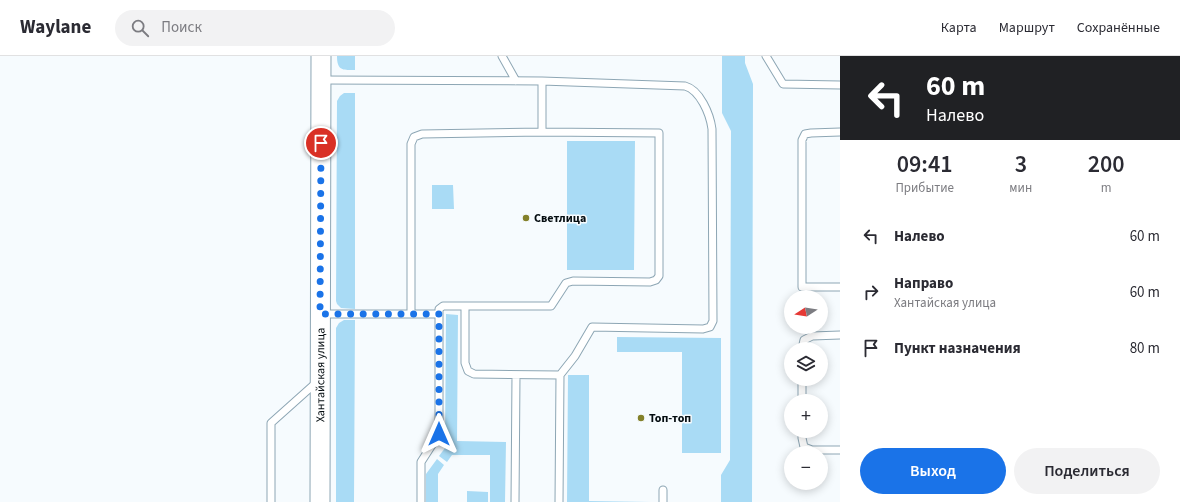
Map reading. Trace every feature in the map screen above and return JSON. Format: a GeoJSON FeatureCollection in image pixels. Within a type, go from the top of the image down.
{"type":"FeatureCollection","features":[{"type":"Feature","properties":{"kind":"street","name":"Хантайская улица"},"geometry":{"type":"LineString","coordinates":[[320,502],[321,56]]}},
{"type":"Feature","properties":{"kind":"lane"},"geometry":{"type":"LineString","coordinates":[[502,56],[516,81]]}},
{"type":"Feature","properties":{"kind":"lane"},"geometry":{"type":"LineString","coordinates":[[766,56],[783,84],[840,85]]}},
{"type":"Feature","properties":{"kind":"lane"},"geometry":{"type":"LineString","coordinates":[[321,80],[542,81],[685,86],[694,91],[706,107],[711,119],[712,129],[713,321],[710,327],[703,329],[592,327],[575,356],[560,375],[559,502]]}},
{"type":"Feature","properties":{"kind":"lane"},"geometry":{"type":"LineString","coordinates":[[542,81],[542,132]]}},
{"type":"Feature","properties":{"kind":"lane"},"geometry":{"type":"LineString","coordinates":[[411,314],[411,144],[414,137],[422,134],[542,132],[659,133],[659,276],[656,280],[650,282],[573,281],[566,283],[551,306],[443,306],[439,309],[439,434],[421,462],[421,502]]}},
{"type":"Feature","properties":{"kind":"lane"},"geometry":{"type":"LineString","coordinates":[[840,132],[805,134],[802,140],[802,286],[840,287]]}},
{"type":"Feature","properties":{"kind":"lane"},"geometry":{"type":"LineString","coordinates":[[465,306],[465,363],[468,371],[474,374],[560,375]]}},
{"type":"Feature","properties":{"kind":"lane"},"geometry":{"type":"LineString","coordinates":[[320,314],[439,314]]}},
{"type":"Feature","properties":{"kind":"lane"},"geometry":{"type":"LineString","coordinates":[[804,342],[804,340],[812,336],[840,335]]}},
{"type":"Feature","properties":{"kind":"lane"},"geometry":{"type":"LineString","coordinates":[[515,502],[516,375]]}},
{"type":"Feature","properties":{"kind":"lane"},"geometry":{"type":"LineString","coordinates":[[271,502],[271,423],[320,379]]}},
{"type":"Feature","properties":{"kind":"lane"},"geometry":{"type":"LineString","coordinates":[[802,438],[804,447],[812,450],[840,450]]}},
{"type":"Feature","properties":{"kind":"lane"},"geometry":{"type":"LineString","coordinates":[[663,490],[663,502]]}},
{"type":"Feature","properties":{"kind":"shaded area"},"geometry":{"type":"Polygon","coordinates":[[[337,56],[355,56],[355,70],[342,69],[338,65],[337,56]]]}},
{"type":"Feature","properties":{"kind":"shaded area"},"geometry":{"type":"Polygon","coordinates":[[[722,56],[745,56],[745,63],[753,84],[752,502],[721,502],[721,475],[730,460],[731,131],[722,113],[722,56]]]}},
{"type":"Feature","properties":{"kind":"shaded area"},"geometry":{"type":"Polygon","coordinates":[[[344,93],[355,93],[355,309],[341,308],[336,301],[337,101],[344,93]]]}},
{"type":"Feature","properties":{"kind":"shaded area"},"geometry":{"type":"Polygon","coordinates":[[[567,141],[635,141],[634,270],[567,270],[567,141]]]}},
{"type":"Feature","properties":{"kind":"shaded area"},"geometry":{"type":"Polygon","coordinates":[[[432,185],[453,185],[454,209],[432,209],[432,185]]]}},
{"type":"Feature","properties":{"kind":"shaded area"},"geometry":{"type":"Polygon","coordinates":[[[446,314],[458,315],[457,441],[506,442],[505,502],[490,502],[490,455],[452,455],[447,462],[439,456],[445,448],[446,314]]]}},
{"type":"Feature","properties":{"kind":"shaded area"},"geometry":{"type":"Polygon","coordinates":[[[344,320],[355,320],[354,502],[336,502],[336,328],[339,323],[344,320]]]}},
{"type":"Feature","properties":{"kind":"shaded area"},"geometry":{"type":"Polygon","coordinates":[[[617,337],[721,338],[721,453],[682,453],[682,352],[617,352],[617,337]]]}},
{"type":"Feature","properties":{"kind":"shaded area"},"geometry":{"type":"Polygon","coordinates":[[[568,375],[589,375],[589,501],[651,502],[567,502],[568,375]]]}},
{"type":"Feature","properties":{"kind":"shaded area"},"geometry":{"type":"Polygon","coordinates":[[[437,459],[444,465],[438,474],[438,502],[426,502],[426,474],[437,459]]]}},
{"type":"Feature","properties":{"kind":"shaded area"},"geometry":{"type":"Polygon","coordinates":[[[467,491],[488,492],[488,502],[467,502],[467,491]]]}},
{"type":"Feature","properties":{"kind":"place","name":"Светлица"},"geometry":{"type":"Point","coordinates":[526,218]}},
{"type":"Feature","properties":{"kind":"place","name":"Топ-топ"},"geometry":{"type":"Point","coordinates":[641,418]}},
{"type":"Feature","properties":{"kind":"route"},"geometry":{"type":"LineString","coordinates":[[321,143],[320,314],[439,314],[439,434]]}}]}
